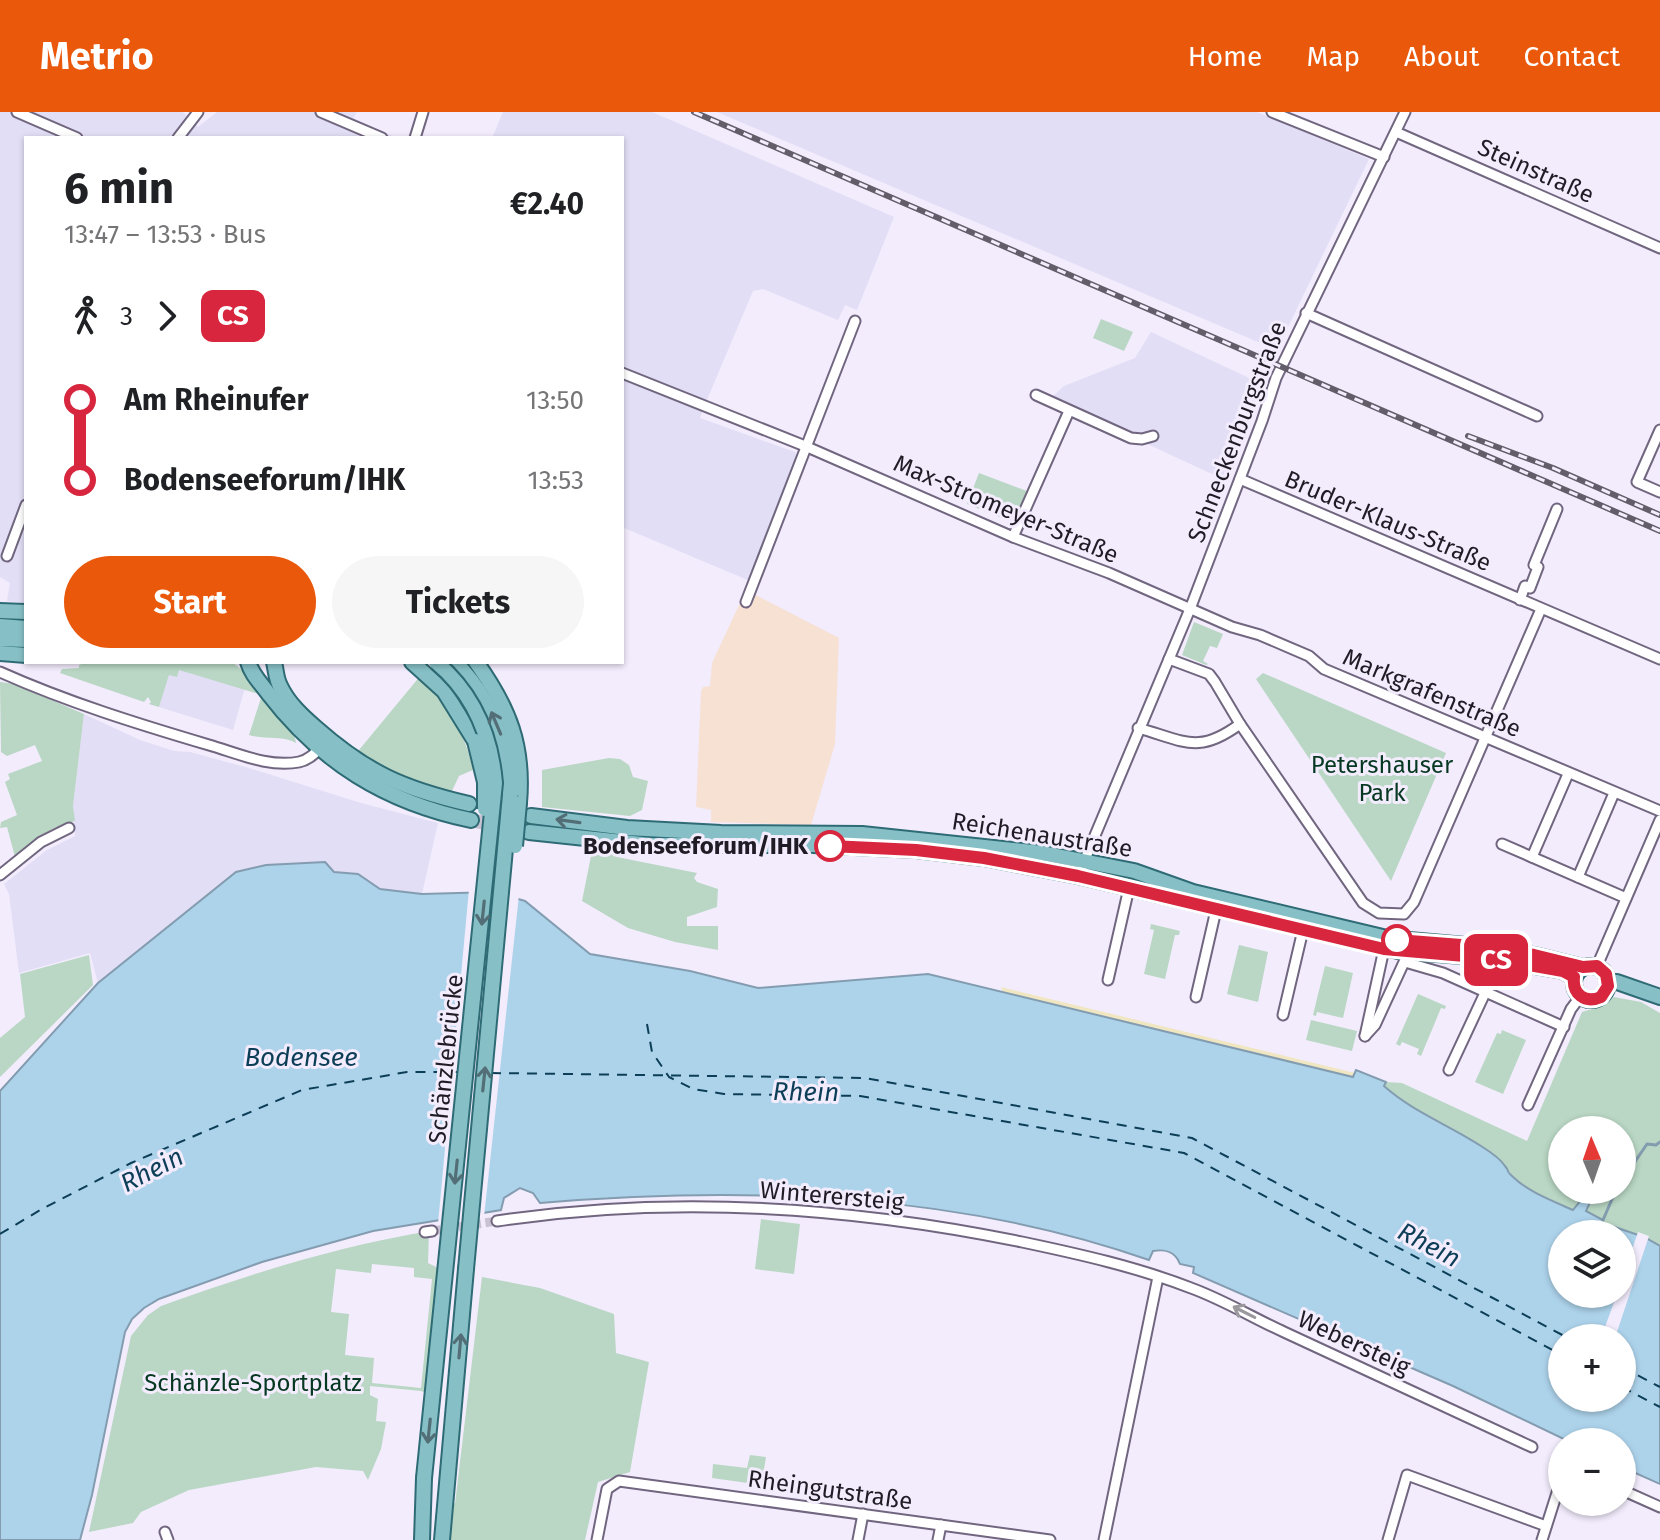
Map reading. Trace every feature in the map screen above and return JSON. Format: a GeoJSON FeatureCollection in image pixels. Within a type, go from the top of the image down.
{"type":"FeatureCollection","features":[{"type":"Feature","properties":{"kind":"main road"},"geometry":{"type":"LineString","coordinates":[[0,611],[24,612]]}},
{"type":"Feature","properties":{"kind":"main road"},"geometry":{"type":"LineString","coordinates":[[0,626],[24,628]]}},
{"type":"Feature","properties":{"kind":"main road"},"geometry":{"type":"LineString","coordinates":[[0,639],[24,640]]}},
{"type":"Feature","properties":{"kind":"main road"},"geometry":{"type":"LineString","coordinates":[[0,653],[24,655]]}},
{"type":"Feature","properties":{"kind":"main road"},"geometry":{"type":"LineString","coordinates":[[249,664],[276,705],[357,776],[396,799],[471,820]]}},
{"type":"Feature","properties":{"kind":"main road"},"geometry":{"type":"LineString","coordinates":[[274,664],[279,686],[324,744],[382,777],[411,789],[464,802],[447,815]]}},
{"type":"Feature","properties":{"kind":"main road"},"geometry":{"type":"LineString","coordinates":[[287,664],[287,698]]}},
{"type":"Feature","properties":{"kind":"main road"},"geometry":{"type":"LineString","coordinates":[[414,664],[444,691],[475,741],[485,782],[485,819],[491,836]]}},
{"type":"Feature","properties":{"kind":"main road","name":"Schänzlebrücke"},"geometry":{"type":"LineString","coordinates":[[422,1540],[424,1478],[495,783],[489,745],[473,706],[459,685],[438,664]]}},
{"type":"Feature","properties":{"kind":"main road","name":"Schänzlebrücke"},"geometry":{"type":"LineString","coordinates":[[442,1540],[510,795],[504,744],[485,700],[457,664]]}},
{"type":"Feature","properties":{"kind":"main road"},"geometry":{"type":"LineString","coordinates":[[477,664],[507,714],[520,758],[521,789],[511,883],[502,904]]}},
{"type":"Feature","properties":{"kind":"main road","name":"Reichenaustraße"},"geometry":{"type":"LineString","coordinates":[[533,816],[634,828],[721,833],[833,833],[900,837],[1042,853],[1143,874],[1193,892],[1387,938],[1487,947],[1534,955],[1585,970],[1563,971],[1488,958],[1406,958],[1384,949],[1129,888],[984,858],[916,850],[813,845],[651,845],[531,832],[525,824],[533,816]]}},
{"type":"Feature","properties":{"kind":"main road"},"geometry":{"type":"LineString","coordinates":[[1129,888],[1135,878],[1143,874]]}},
{"type":"Feature","properties":{"kind":"main road"},"geometry":{"type":"LineString","coordinates":[[1585,970],[1606,974],[1608,982],[1604,994],[1597,999],[1580,997],[1575,990],[1585,970]]}},
{"type":"Feature","properties":{"kind":"main road"},"geometry":{"type":"LineString","coordinates":[[1608,982],[1617,982],[1660,997]]}},
{"type":"Feature","properties":{"kind":"street"},"geometry":{"type":"LineString","coordinates":[[17,112],[72,136]]}},
{"type":"Feature","properties":{"kind":"street"},"geometry":{"type":"LineString","coordinates":[[180,136],[198,112]]}},
{"type":"Feature","properties":{"kind":"street"},"geometry":{"type":"LineString","coordinates":[[321,112],[377,136]]}},
{"type":"Feature","properties":{"kind":"street"},"geometry":{"type":"LineString","coordinates":[[416,136],[423,112]]}},
{"type":"Feature","properties":{"kind":"street"},"geometry":{"type":"LineString","coordinates":[[1272,112],[1384,157]]}},
{"type":"Feature","properties":{"kind":"street","name":"Schneckenburgstraße"},"geometry":{"type":"LineString","coordinates":[[1078,876],[1190,609],[1262,421],[1273,384],[1405,112]]}},
{"type":"Feature","properties":{"kind":"street","name":"Steinstraße"},"geometry":{"type":"LineString","coordinates":[[1396,132],[1660,248]]}},
{"type":"Feature","properties":{"kind":"street"},"geometry":{"type":"LineString","coordinates":[[1306,313],[1537,416]]}},
{"type":"Feature","properties":{"kind":"street"},"geometry":{"type":"LineString","coordinates":[[746,602],[855,321]]}},
{"type":"Feature","properties":{"kind":"street","name":"Max-Stromeyer-Straße"},"geometry":{"type":"LineString","coordinates":[[624,374],[805,446],[946,505],[1013,537],[1109,573],[1190,609]]}},
{"type":"Feature","properties":{"kind":"street"},"geometry":{"type":"LineString","coordinates":[[1036,395],[1131,438],[1153,436]]}},
{"type":"Feature","properties":{"kind":"street"},"geometry":{"type":"LineString","coordinates":[[1013,537],[1069,411]]}},
{"type":"Feature","properties":{"kind":"street"},"geometry":{"type":"LineString","coordinates":[[1660,430],[1637,482],[1660,492]]}},
{"type":"Feature","properties":{"kind":"street","name":"Bruder-Klaus-Straße"},"geometry":{"type":"LineString","coordinates":[[1240,479],[1660,659]]}},
{"type":"Feature","properties":{"kind":"street"},"geometry":{"type":"LineString","coordinates":[[1520,600],[1525,586],[1530,588],[1538,567],[1534,565],[1557,509]]}},
{"type":"Feature","properties":{"kind":"street"},"geometry":{"type":"LineString","coordinates":[[7,556],[24,510]]}},
{"type":"Feature","properties":{"kind":"street","name":"Markgrafenstraße"},"geometry":{"type":"LineString","coordinates":[[1190,609],[1309,656],[1324,669],[1660,811]]}},
{"type":"Feature","properties":{"kind":"street"},"geometry":{"type":"LineString","coordinates":[[1169,659],[1209,674],[1363,903],[1379,913],[1404,914],[1414,902],[1541,609]]}},
{"type":"Feature","properties":{"kind":"street"},"geometry":{"type":"LineString","coordinates":[[0,672],[38,689],[137,723],[269,762],[299,762],[324,744]]}},
{"type":"Feature","properties":{"kind":"street"},"geometry":{"type":"LineString","coordinates":[[1138,728],[1204,744],[1240,724]]}},
{"type":"Feature","properties":{"kind":"street"},"geometry":{"type":"LineString","coordinates":[[1532,857],[1568,774]]}},
{"type":"Feature","properties":{"kind":"street"},"geometry":{"type":"LineString","coordinates":[[1578,877],[1614,793]]}},
{"type":"Feature","properties":{"kind":"street"},"geometry":{"type":"LineString","coordinates":[[1585,970],[1626,898],[1660,820]]}},
{"type":"Feature","properties":{"kind":"street"},"geometry":{"type":"LineString","coordinates":[[0,875],[41,842],[69,828]]}},
{"type":"Feature","properties":{"kind":"street"},"geometry":{"type":"LineString","coordinates":[[1502,844],[1626,898]]}},
{"type":"Feature","properties":{"kind":"street"},"geometry":{"type":"LineString","coordinates":[[1108,980],[1129,888]]}},
{"type":"Feature","properties":{"kind":"street"},"geometry":{"type":"LineString","coordinates":[[1196,997],[1216,910]]}},
{"type":"Feature","properties":{"kind":"street"},"geometry":{"type":"LineString","coordinates":[[1283,1015],[1303,930]]}},
{"type":"Feature","properties":{"kind":"street"},"geometry":{"type":"LineString","coordinates":[[1384,949],[1365,1036],[1375,1025],[1406,958],[1564,1027]]}},
{"type":"Feature","properties":{"kind":"street"},"geometry":{"type":"LineString","coordinates":[[1377,981],[1394,985]]}},
{"type":"Feature","properties":{"kind":"street"},"geometry":{"type":"LineString","coordinates":[[1449,1070],[1485,993]]}},
{"type":"Feature","properties":{"kind":"street"},"geometry":{"type":"LineString","coordinates":[[1528,1105],[1580,997]]}},
{"type":"Feature","properties":{"kind":"street","name":"Winterersteig"},"geometry":{"type":"LineString","coordinates":[[497,1221],[608,1210],[702,1207],[847,1216],[990,1236],[1090,1257],[1158,1277]]}},
{"type":"Feature","properties":{"kind":"street"},"geometry":{"type":"LineString","coordinates":[[1104,1540],[1158,1277]]}},
{"type":"Feature","properties":{"kind":"street","name":"Webersteig"},"geometry":{"type":"LineString","coordinates":[[1158,1277],[1237,1308],[1532,1447]]}},
{"type":"Feature","properties":{"kind":"street"},"geometry":{"type":"LineString","coordinates":[[1388,1540],[1407,1475],[1546,1526]]}},
{"type":"Feature","properties":{"kind":"street","name":"Rheingutstraße"},"geometry":{"type":"LineString","coordinates":[[597,1540],[607,1489],[619,1481],[1050,1540]]}},
{"type":"Feature","properties":{"kind":"street"},"geometry":{"type":"LineString","coordinates":[[1636,1496],[1660,1507]]}},
{"type":"Feature","properties":{"kind":"street"},"geometry":{"type":"LineString","coordinates":[[858,1540],[863,1514]]}},
{"type":"Feature","properties":{"kind":"street"},"geometry":{"type":"LineString","coordinates":[[1542,1540],[1549,1516]]}},
{"type":"Feature","properties":{"kind":"street"},"geometry":{"type":"LineString","coordinates":[[938,1540],[941,1525]]}},
{"type":"Feature","properties":{"kind":"shaded area"},"geometry":{"type":"Polygon","coordinates":[[[0,112],[183,112],[198,127],[217,112],[357,112],[353,118],[393,136],[24,136],[24,603],[7,601],[10,583],[0,577],[0,112]]]}},
{"type":"Feature","properties":{"kind":"shaded area"},"geometry":{"type":"Polygon","coordinates":[[[503,112],[652,112],[894,217],[857,310],[845,305],[838,320],[763,289],[753,291],[706,402],[700,418],[795,452],[797,457],[750,581],[624,528],[624,136],[493,136],[503,112]]]}},
{"type":"Feature","properties":{"kind":"shaded area"},"geometry":{"type":"Polygon","coordinates":[[[717,112],[1257,112],[1369,159],[1277,350],[717,112]]]}},
{"type":"Feature","properties":{"kind":"shaded area"},"geometry":{"type":"Polygon","coordinates":[[[1151,332],[1247,377],[1261,387],[1227,481],[1050,399],[1064,386],[1135,358],[1151,332]]]}},
{"type":"Feature","properties":{"kind":"shaded area"},"geometry":{"type":"Polygon","coordinates":[[[746,590],[839,638],[835,744],[811,825],[711,822],[711,810],[696,807],[701,691],[703,687],[710,686],[712,663],[746,590]]]}},
{"type":"Feature","properties":{"kind":"shaded area"},"geometry":{"type":"Polygon","coordinates":[[[172,665],[245,688],[233,730],[159,707],[172,665]]]}},
{"type":"Feature","properties":{"kind":"shaded area"},"geometry":{"type":"Polygon","coordinates":[[[84,714],[140,740],[174,751],[190,752],[249,768],[438,823],[422,894],[380,889],[358,874],[236,872],[98,983],[90,953],[19,973],[9,894],[4,884],[47,850],[75,836],[73,806],[84,714]]]}},
{"type":"Feature","properties":{"kind":"green space"},"geometry":{"type":"Polygon","coordinates":[[[1101,319],[1133,332],[1124,351],[1093,338],[1101,319]]]}},
{"type":"Feature","properties":{"kind":"green space"},"geometry":{"type":"Polygon","coordinates":[[[979,473],[1027,491],[1014,523],[967,504],[979,473]]]}},
{"type":"Feature","properties":{"kind":"green space"},"geometry":{"type":"Polygon","coordinates":[[[1194,622],[1223,634],[1217,648],[1210,646],[1203,661],[1206,665],[1182,655],[1194,622]]]}},
{"type":"Feature","properties":{"kind":"green space"},"geometry":{"type":"Polygon","coordinates":[[[234,664],[270,699],[288,724],[296,743],[249,735],[262,695],[179,670],[177,677],[169,675],[159,707],[149,704],[148,697],[144,702],[60,673],[62,669],[79,668],[79,665],[234,664]]]}},
{"type":"Feature","properties":{"kind":"green space","name":"Petershauser Park"},"geometry":{"type":"Polygon","coordinates":[[[1263,673],[1446,753],[1391,881],[1256,679],[1263,673]]]}},
{"type":"Feature","properties":{"kind":"green space"},"geometry":{"type":"Polygon","coordinates":[[[421,675],[454,719],[473,770],[459,776],[450,795],[419,786],[358,755],[421,675]]]}},
{"type":"Feature","properties":{"kind":"green space"},"geometry":{"type":"Polygon","coordinates":[[[0,682],[14,684],[84,714],[73,806],[75,821],[52,829],[15,857],[7,827],[0,828],[1,822],[17,815],[5,782],[10,779],[8,774],[42,761],[35,745],[7,756],[1,752],[0,682]]]}},
{"type":"Feature","properties":{"kind":"green space"},"geometry":{"type":"Polygon","coordinates":[[[609,758],[620,759],[629,765],[633,777],[648,781],[642,810],[630,816],[542,807],[542,770],[609,758]]]}},
{"type":"Feature","properties":{"kind":"green space"},"geometry":{"type":"Polygon","coordinates":[[[592,851],[617,853],[617,857],[697,873],[694,878],[697,882],[718,889],[717,907],[687,917],[687,926],[718,926],[718,950],[675,942],[628,928],[582,901],[592,851]]]}},
{"type":"Feature","properties":{"kind":"green space"},"geometry":{"type":"Polygon","coordinates":[[[1151,924],[1180,931],[1179,935],[1175,935],[1165,979],[1144,974],[1154,930],[1150,929],[1151,924]]]}},
{"type":"Feature","properties":{"kind":"green space"},"geometry":{"type":"Polygon","coordinates":[[[1239,945],[1268,952],[1258,1002],[1227,994],[1239,945]]]}},
{"type":"Feature","properties":{"kind":"green space"},"geometry":{"type":"Polygon","coordinates":[[[89,955],[93,985],[0,1077],[0,1038],[25,1017],[20,974],[89,955]]]}},
{"type":"Feature","properties":{"kind":"green space"},"geometry":{"type":"Polygon","coordinates":[[[1325,966],[1353,973],[1343,1018],[1317,1012],[1316,1016],[1313,1015],[1325,966]]]}},
{"type":"Feature","properties":{"kind":"green space"},"geometry":{"type":"Polygon","coordinates":[[[1418,994],[1446,1006],[1445,1009],[1441,1008],[1421,1056],[1417,1054],[1419,1049],[1402,1042],[1400,1046],[1396,1044],[1418,994]]]}},
{"type":"Feature","properties":{"kind":"green space"},"geometry":{"type":"Polygon","coordinates":[[[1614,997],[1641,1002],[1660,1013],[1660,1246],[1636,1234],[1636,1220],[1603,1220],[1586,1211],[1590,1204],[1636,1204],[1636,1116],[1548,1116],[1548,1198],[1517,1180],[1505,1165],[1444,1124],[1414,1110],[1384,1086],[1386,1082],[1402,1083],[1527,1141],[1582,1012],[1602,1006],[1614,997]]]}},
{"type":"Feature","properties":{"kind":"green space"},"geometry":{"type":"Polygon","coordinates":[[[1311,1020],[1357,1031],[1352,1051],[1306,1040],[1311,1020]]]}},
{"type":"Feature","properties":{"kind":"green space"},"geometry":{"type":"Polygon","coordinates":[[[1502,1030],[1526,1040],[1503,1094],[1475,1082],[1497,1033],[1501,1034],[1502,1030]]]}},
{"type":"Feature","properties":{"kind":"green space"},"geometry":{"type":"Polygon","coordinates":[[[1560,1204],[1583,1204],[1573,1210],[1560,1204]]]}},
{"type":"Feature","properties":{"kind":"green space"},"geometry":{"type":"Polygon","coordinates":[[[761,1219],[800,1224],[794,1274],[755,1269],[761,1219]]]}},
{"type":"Feature","properties":{"kind":"green space","name":"Schänzle-Sportplatz"},"geometry":{"type":"Polygon","coordinates":[[[429,1231],[428,1263],[440,1269],[428,1394],[370,1386],[370,1395],[378,1399],[376,1421],[386,1422],[381,1449],[368,1480],[363,1471],[316,1467],[189,1490],[141,1512],[133,1523],[89,1532],[131,1336],[148,1315],[161,1306],[260,1272],[429,1231]],[[372,1264],[371,1273],[336,1269],[331,1312],[349,1314],[345,1355],[374,1358],[372,1383],[421,1388],[432,1279],[414,1277],[414,1268],[372,1264]]]}},
{"type":"Feature","properties":{"kind":"green space"},"geometry":{"type":"Polygon","coordinates":[[[482,1277],[540,1288],[614,1314],[616,1353],[649,1362],[630,1472],[598,1482],[585,1540],[446,1540],[452,1498],[455,1504],[482,1277]]]}},
{"type":"Feature","properties":{"kind":"green space"},"geometry":{"type":"Polygon","coordinates":[[[750,1455],[766,1457],[763,1475],[772,1477],[762,1485],[712,1478],[713,1464],[747,1468],[750,1455]]]}},
{"type":"Feature","properties":{"kind":"green space"},"geometry":{"type":"Polygon","coordinates":[[[776,1477],[825,1484],[825,1488],[847,1491],[846,1497],[766,1486],[776,1477]]]}},
{"type":"Feature","properties":{"kind":"sand"},"geometry":{"type":"Polygon","coordinates":[[[1001,987],[1355,1073],[1354,1077],[1003,992],[1001,987]]]}},
{"type":"Feature","properties":{"kind":"water","name":"Bodensee"},"geometry":{"type":"Polygon","coordinates":[[[325,862],[334,872],[358,874],[380,889],[422,894],[494,892],[525,901],[590,954],[690,971],[758,988],[928,974],[1353,1077],[1356,1070],[1386,1082],[1384,1086],[1407,1103],[1494,1155],[1518,1182],[1548,1198],[1548,1204],[1560,1204],[1573,1210],[1578,1204],[1589,1204],[1586,1211],[1603,1220],[1548,1220],[1548,1308],[1636,1308],[1636,1234],[1660,1246],[1660,1484],[1636,1473],[1636,1428],[1548,1428],[1548,1431],[1453,1386],[1193,1273],[1194,1267],[1180,1264],[1175,1256],[1165,1251],[1153,1251],[1149,1260],[1075,1237],[1001,1220],[848,1200],[694,1195],[540,1203],[533,1193],[520,1188],[504,1198],[501,1210],[373,1231],[262,1262],[159,1299],[144,1308],[132,1319],[125,1332],[80,1540],[0,1540],[0,1091],[98,983],[236,872],[266,865],[325,862]]]}},
{"type":"Feature","properties":{"kind":"pier"},"geometry":{"type":"Polygon","coordinates":[[[495,888],[519,895],[484,1217],[438,1224],[469,889],[495,888]]]}},
{"type":"Feature","properties":{"kind":"pier"},"geometry":{"type":"Polygon","coordinates":[[[1638,1232],[1649,1236],[1636,1275],[1638,1232]]]}},
{"type":"Feature","properties":{"kind":"pier"},"geometry":{"type":"Polygon","coordinates":[[[1612,1308],[1625,1308],[1620,1324],[1606,1324],[1612,1308]]]}},
{"type":"Feature","properties":{"kind":"waterway"},"geometry":{"type":"LineString","coordinates":[[1636,1160],[1647,1144],[1660,1142]]}},
{"type":"Feature","properties":{"kind":"waterway"},"geometry":{"type":"LineString","coordinates":[[1603,1220],[1610,1204]]}},
{"type":"Feature","properties":{"kind":"ferry route"},"geometry":{"type":"LineString","coordinates":[[647,1024],[652,1052],[669,1077],[693,1089],[724,1094],[860,1096],[1184,1153],[1548,1348]]}},
{"type":"Feature","properties":{"kind":"ferry route"},"geometry":{"type":"LineString","coordinates":[[0,1234],[131,1163],[302,1090],[407,1072],[460,1072]]}},
{"type":"Feature","properties":{"kind":"ferry route"},"geometry":{"type":"LineString","coordinates":[[491,1073],[865,1078],[1192,1138],[1548,1327]]}},
{"type":"Feature","properties":{"kind":"ferry route"},"geometry":{"type":"LineString","coordinates":[[1636,1374],[1660,1387]]}},
{"type":"Feature","properties":{"kind":"ferry route"},"geometry":{"type":"LineString","coordinates":[[1636,1394],[1660,1407]]}},
{"type":"Feature","properties":{"kind":"tunnel"},"geometry":{"type":"LineString","coordinates":[[471,820],[517,830]]}},
{"type":"Feature","properties":{"kind":"tunnel"},"geometry":{"type":"LineString","coordinates":[[432,1231],[497,1221]]}},
{"type":"Feature","properties":{"kind":"railway"},"geometry":{"type":"LineString","coordinates":[[694,112],[1660,531]]}},
{"type":"Feature","properties":{"kind":"railway"},"geometry":{"type":"LineString","coordinates":[[1468,436],[1553,468],[1660,515]]}},
{"type":"Feature","properties":{"kind":"bus line","name":"CS"},"geometry":{"type":"LineString","coordinates":[[830,846],[916,850],[984,858],[1078,876],[1384,949],[1488,958],[1563,971],[1574,977],[1575,990],[1580,997],[1588,1000],[1601,997],[1608,986],[1606,974],[1597,966],[1583,967],[1487,947],[1397,940]]}},
{"type":"Feature","properties":{"kind":"place","name":"Bodenseeforum/IHK"},"geometry":{"type":"Point","coordinates":[830,846]}},
{"type":"Feature","properties":{"kind":"water label","name":"Rhein"},"geometry":{"type":"Point","coordinates":[806,1092]}},
{"type":"Feature","properties":{"kind":"water label","name":"Rhein"},"geometry":{"type":"Point","coordinates":[152,1170]}},
{"type":"Feature","properties":{"kind":"water label","name":"Rhein"},"geometry":{"type":"Point","coordinates":[1429,1245]}}]}
